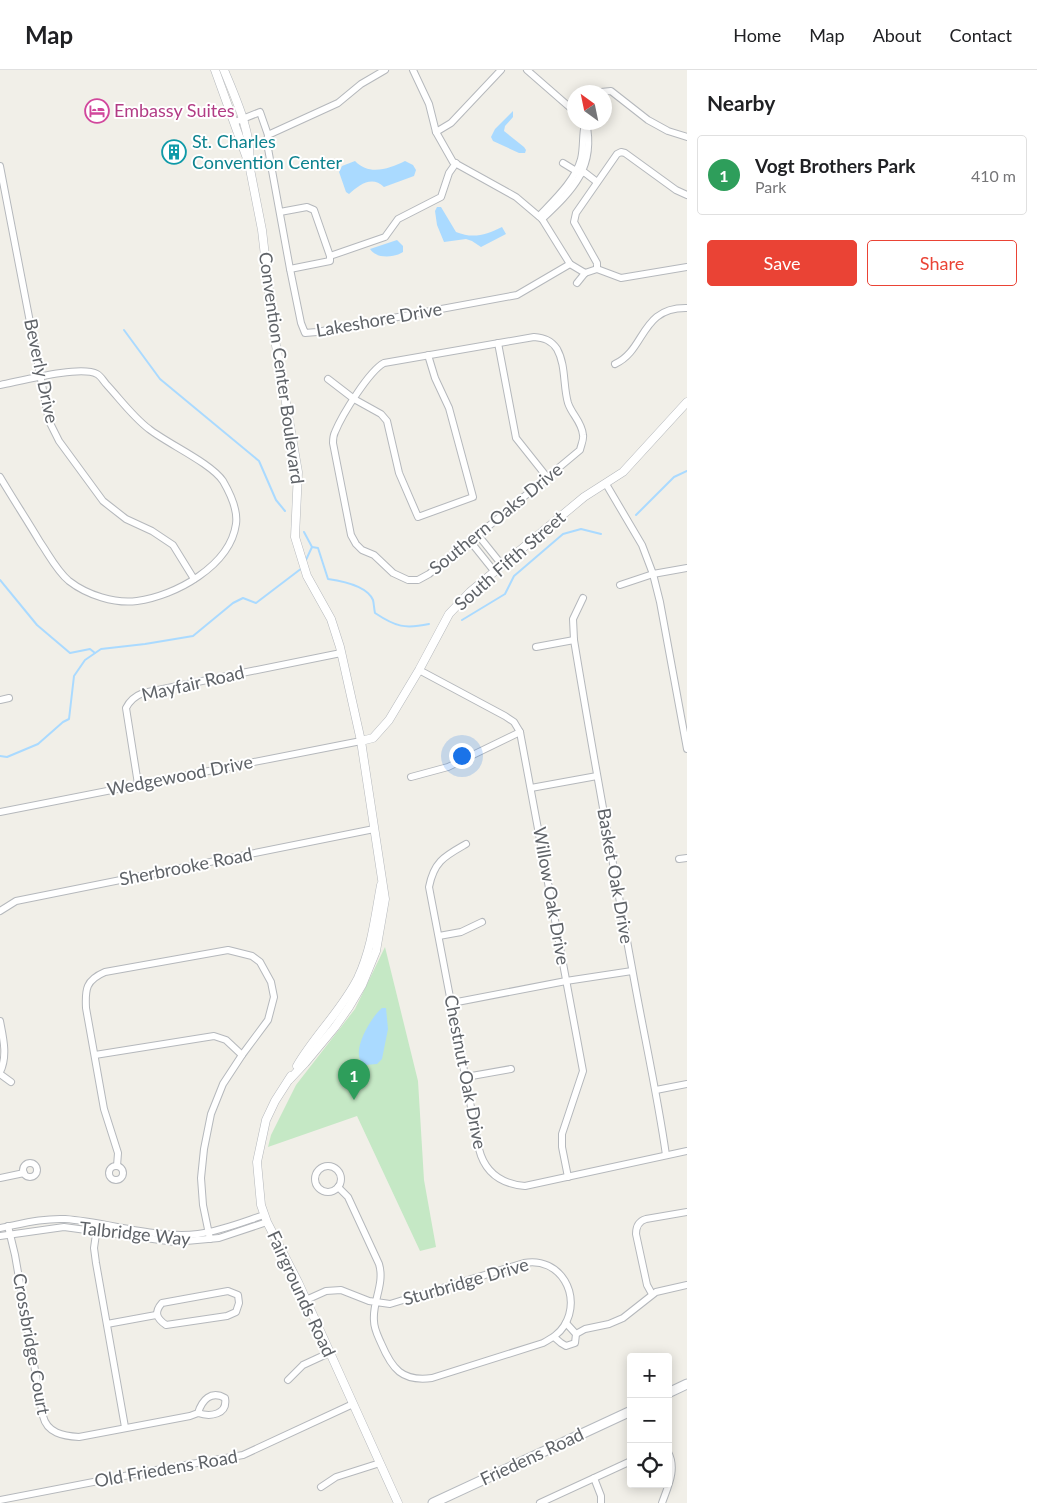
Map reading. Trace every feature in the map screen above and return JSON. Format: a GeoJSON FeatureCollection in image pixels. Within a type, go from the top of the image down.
{"type":"FeatureCollection","features":[{"type":"Feature","properties":{"kind":"main road"},"geometry":{"type":"LineString","coordinates":[[672,1391],[687,1384]]}},
{"type":"Feature","properties":{"kind":"main road","name":"Friedens Road"},"geometry":{"type":"LineString","coordinates":[[433,1503],[627,1413]]}},
{"type":"Feature","properties":{"kind":"street","name":"Convention Center Boulevard"},"geometry":{"type":"LineString","coordinates":[[215,70],[238,120]]}},
{"type":"Feature","properties":{"kind":"street","name":"Convention Center Boulevard"},"geometry":{"type":"LineString","coordinates":[[224,70],[249,164],[262,230],[274,334],[298,472],[295,537],[311,584],[331,619],[341,653],[361,742]]}},
{"type":"Feature","properties":{"kind":"street"},"geometry":{"type":"LineString","coordinates":[[268,135],[338,103],[362,84],[385,70]]}},
{"type":"Feature","properties":{"kind":"street"},"geometry":{"type":"LineString","coordinates":[[414,70],[429,104],[436,132],[453,162],[516,197],[540,217],[570,264],[584,273]]}},
{"type":"Feature","properties":{"kind":"street"},"geometry":{"type":"LineString","coordinates":[[436,132],[451,123],[501,70]]}},
{"type":"Feature","properties":{"kind":"street"},"geometry":{"type":"LineString","coordinates":[[527,70],[567,105]]}},
{"type":"Feature","properties":{"kind":"street"},"geometry":{"type":"LineString","coordinates":[[612,92],[648,120],[668,131],[687,137]]}},
{"type":"Feature","properties":{"kind":"street","name":"Lakeshore Drive"},"geometry":{"type":"LineString","coordinates":[[238,120],[260,112],[268,135],[267,143],[290,269],[301,323],[305,333],[517,295],[570,264]]}},
{"type":"Feature","properties":{"kind":"street"},"geometry":{"type":"LineString","coordinates":[[540,217],[573,187],[588,150],[590,138],[588,130]]}},
{"type":"Feature","properties":{"kind":"street"},"geometry":{"type":"LineString","coordinates":[[597,270],[597,263],[574,222],[576,213],[617,154],[621,152],[676,190],[687,195]]}},
{"type":"Feature","properties":{"kind":"street"},"geometry":{"type":"LineString","coordinates":[[330,256],[385,237],[398,218],[441,197],[449,173],[456,163]]}},
{"type":"Feature","properties":{"kind":"street"},"geometry":{"type":"LineString","coordinates":[[563,164],[578,172],[584,172],[597,182]]}},
{"type":"Feature","properties":{"kind":"street","name":"Beverly Drive"},"geometry":{"type":"LineString","coordinates":[[0,166],[3,197],[49,421],[59,441],[103,501],[126,519],[152,531],[173,545],[194,579]]}},
{"type":"Feature","properties":{"kind":"street"},"geometry":{"type":"LineString","coordinates":[[280,212],[307,207],[314,210],[330,256],[330,261],[290,269]]}},
{"type":"Feature","properties":{"kind":"street"},"geometry":{"type":"LineString","coordinates":[[577,283],[584,273],[597,270],[621,278],[687,267]]}},
{"type":"Feature","properties":{"kind":"street"},"geometry":{"type":"LineString","coordinates":[[615,364],[623,361],[654,319],[665,312],[687,308]]}},
{"type":"Feature","properties":{"kind":"street","name":"Southern Oaks Drive"},"geometry":{"type":"LineString","coordinates":[[534,337],[549,341],[556,348],[560,357],[568,402],[572,414],[579,422],[583,436],[580,450],[428,574],[418,580],[408,580],[393,573],[374,555],[362,550],[356,544],[349,525],[333,438],[334,433],[354,399],[379,366],[384,363],[498,343],[534,337]]}},
{"type":"Feature","properties":{"kind":"street"},"geometry":{"type":"LineString","coordinates":[[498,343],[516,438],[547,477]]}},
{"type":"Feature","properties":{"kind":"street"},"geometry":{"type":"LineString","coordinates":[[328,379],[354,399],[381,414],[388,421],[400,473],[418,517],[473,497],[449,408],[435,378],[428,355]]}},
{"type":"Feature","properties":{"kind":"street"},"geometry":{"type":"LineString","coordinates":[[0,385],[78,370],[97,374],[146,427],[162,439],[203,463],[222,479],[232,497],[236,523],[230,541],[217,561],[194,579],[167,594],[136,601],[111,600],[86,592],[69,581],[52,560],[0,478]]}},
{"type":"Feature","properties":{"kind":"street","name":"South Fifth Street"},"geometry":{"type":"LineString","coordinates":[[361,742],[378,734],[399,705],[419,670],[434,638],[449,614],[470,592],[584,497],[623,472],[687,402]]}},
{"type":"Feature","properties":{"kind":"street"},"geometry":{"type":"LineString","coordinates":[[606,484],[642,545],[653,574],[660,602],[687,749]]}},
{"type":"Feature","properties":{"kind":"street"},"geometry":{"type":"LineString","coordinates":[[478,535],[502,565]]}},
{"type":"Feature","properties":{"kind":"street"},"geometry":{"type":"LineString","coordinates":[[470,541],[494,571]]}},
{"type":"Feature","properties":{"kind":"street"},"geometry":{"type":"LineString","coordinates":[[620,585],[653,574],[687,568]]}},
{"type":"Feature","properties":{"kind":"street","name":"Basket Oak Drive"},"geometry":{"type":"LineString","coordinates":[[583,598],[573,619],[574,640],[596,776],[656,1090],[666,1155]]}},
{"type":"Feature","properties":{"kind":"street"},"geometry":{"type":"LineString","coordinates":[[536,647],[574,640]]}},
{"type":"Feature","properties":{"kind":"street","name":"Mayfair Road"},"geometry":{"type":"LineString","coordinates":[[138,784],[126,708],[136,695],[341,653]]}},
{"type":"Feature","properties":{"kind":"street"},"geometry":{"type":"LineString","coordinates":[[411,777],[448,767],[520,732],[514,722],[505,716],[419,670]]}},
{"type":"Feature","properties":{"kind":"street"},"geometry":{"type":"LineString","coordinates":[[0,700],[9,698]]}},
{"type":"Feature","properties":{"kind":"street","name":"Willow Oak Drive"},"geometry":{"type":"LineString","coordinates":[[520,732],[583,1071],[562,1134],[562,1147],[568,1176]]}},
{"type":"Feature","properties":{"kind":"street","name":"Wedgewood Drive"},"geometry":{"type":"LineString","coordinates":[[0,812],[361,742]]}},
{"type":"Feature","properties":{"kind":"street","name":"Fairgrounds Road"},"geometry":{"type":"LineString","coordinates":[[361,742],[385,899],[376,951],[362,984],[349,1007],[335,1027],[290,1079],[275,1101],[266,1120],[257,1162],[261,1205],[266,1218],[306,1300],[398,1503]]}},
{"type":"Feature","properties":{"kind":"street"},"geometry":{"type":"LineString","coordinates":[[531,788],[596,776]]}},
{"type":"Feature","properties":{"kind":"street","name":"Sherbrooke Road"},"geometry":{"type":"LineString","coordinates":[[0,911],[16,901],[374,829]]}},
{"type":"Feature","properties":{"kind":"street","name":"Chestnut Oak Drive"},"geometry":{"type":"LineString","coordinates":[[466,844],[445,856],[435,867],[429,887],[481,1157],[492,1174],[507,1183],[525,1186],[687,1152]]}},
{"type":"Feature","properties":{"kind":"street"},"geometry":{"type":"LineString","coordinates":[[679,859],[687,858]]}},
{"type":"Feature","properties":{"kind":"street"},"geometry":{"type":"LineString","coordinates":[[439,936],[461,932],[482,922]]}},
{"type":"Feature","properties":{"kind":"street"},"geometry":{"type":"LineString","coordinates":[[117,1166],[118,1153],[104,1109],[85,993],[88,984],[96,976],[104,972],[228,950],[252,956],[260,962],[271,982],[274,997],[268,1020],[223,1084],[211,1114],[204,1149],[201,1187],[210,1240]]}},
{"type":"Feature","properties":{"kind":"street"},"geometry":{"type":"LineString","coordinates":[[452,1003],[632,971]]}},
{"type":"Feature","properties":{"kind":"street"},"geometry":{"type":"LineString","coordinates":[[0,1021],[4,1054],[0,1073],[11,1082]]}},
{"type":"Feature","properties":{"kind":"street"},"geometry":{"type":"LineString","coordinates":[[95,1055],[214,1036],[226,1040],[242,1055]]}},
{"type":"Feature","properties":{"kind":"street"},"geometry":{"type":"LineString","coordinates":[[466,1077],[511,1069]]}},
{"type":"Feature","properties":{"kind":"street"},"geometry":{"type":"LineString","coordinates":[[656,1090],[687,1084]]}},
{"type":"Feature","properties":{"kind":"street"},"geometry":{"type":"LineString","coordinates":[[325,1167],[336,1169],[341,1178],[338,1187],[330,1192],[321,1190],[315,1181],[318,1171],[325,1167]]}},
{"type":"Feature","properties":{"kind":"street"},"geometry":{"type":"LineString","coordinates":[[0,1178],[24,1173]]}},
{"type":"Feature","properties":{"kind":"street"},"geometry":{"type":"LineString","coordinates":[[338,1187],[348,1196],[381,1270],[374,1322],[388,1359],[397,1370],[411,1378],[432,1378],[538,1344],[554,1337],[566,1323],[581,1331],[609,1324],[623,1318],[652,1294],[687,1285]]}},
{"type":"Feature","properties":{"kind":"street"},"geometry":{"type":"LineString","coordinates":[[652,1294],[646,1285],[636,1227],[646,1218],[687,1212]]}},
{"type":"Feature","properties":{"kind":"street","name":"Talbridge Way"},"geometry":{"type":"LineString","coordinates":[[0,1236],[64,1227],[97,1227],[167,1234],[197,1234],[266,1218]]}},
{"type":"Feature","properties":{"kind":"street","name":"Talbridge Way"},"geometry":{"type":"LineString","coordinates":[[0,1228],[45,1219],[63,1219],[175,1242],[210,1240],[266,1218]]}},
{"type":"Feature","properties":{"kind":"street","name":"Crossbridge Court"},"geometry":{"type":"LineString","coordinates":[[8,1226],[45,1421],[56,1433],[79,1437],[198,1413]]}},
{"type":"Feature","properties":{"kind":"street"},"geometry":{"type":"LineString","coordinates":[[97,1227],[94,1248],[125,1427]]}},
{"type":"Feature","properties":{"kind":"street","name":"Sturbridge Drive"},"geometry":{"type":"LineString","coordinates":[[306,1300],[326,1291],[341,1290],[376,1303],[397,1303],[524,1264],[537,1262],[556,1269],[564,1279],[570,1301],[566,1323]]}},
{"type":"Feature","properties":{"kind":"street"},"geometry":{"type":"LineString","coordinates":[[228,1291],[238,1295],[239,1303],[236,1312],[227,1316],[166,1325],[156,1315],[156,1310],[162,1303],[228,1291]]}},
{"type":"Feature","properties":{"kind":"street"},"geometry":{"type":"LineString","coordinates":[[107,1324],[156,1315]]}},
{"type":"Feature","properties":{"kind":"street"},"geometry":{"type":"LineString","coordinates":[[554,1337],[566,1346],[575,1343],[581,1331]]}},
{"type":"Feature","properties":{"kind":"street"},"geometry":{"type":"LineString","coordinates":[[288,1380],[303,1365],[329,1353]]}},
{"type":"Feature","properties":{"kind":"street","name":"Old Friedens Road"},"geometry":{"type":"LineString","coordinates":[[0,1500],[243,1455],[353,1404]]}},
{"type":"Feature","properties":{"kind":"street"},"geometry":{"type":"LineString","coordinates":[[540,1503],[627,1463]]}},
{"type":"Feature","properties":{"kind":"street"},"geometry":{"type":"LineString","coordinates":[[321,1487],[336,1477],[380,1464]]}},
{"type":"Feature","properties":{"kind":"street"},"geometry":{"type":"LineString","coordinates":[[594,1478],[602,1503]]}},
{"type":"Feature","properties":{"kind":"street"},"geometry":{"type":"LineString","coordinates":[[662,1503],[667,1488]]}},
{"type":"Feature","properties":{"kind":"green space"},"geometry":{"type":"Polygon","coordinates":[[[385,947],[418,1081],[424,1180],[436,1247],[420,1251],[357,1116],[268,1147],[271,1135],[296,1085],[355,1009],[385,947]]]}},
{"type":"Feature","properties":{"kind":"water"},"geometry":{"type":"Polygon","coordinates":[[[513,111],[513,117],[505,126],[504,131],[524,147],[525,153],[519,153],[493,141],[491,137],[495,129],[513,111]]]}},
{"type":"Feature","properties":{"kind":"water"},"geometry":{"type":"Polygon","coordinates":[[[355,161],[366,168],[379,170],[405,161],[413,165],[416,170],[414,176],[384,187],[379,183],[370,182],[357,187],[349,194],[346,192],[339,172],[342,166],[355,161]]]}},
{"type":"Feature","properties":{"kind":"water"},"geometry":{"type":"Polygon","coordinates":[[[437,207],[441,207],[456,232],[474,236],[502,227],[506,234],[481,247],[466,239],[444,242],[437,225],[435,211],[437,207]]]}},
{"type":"Feature","properties":{"kind":"water"},"geometry":{"type":"Polygon","coordinates":[[[397,240],[403,246],[403,252],[395,255],[385,257],[376,255],[370,249],[397,240]]]}},
{"type":"Feature","properties":{"kind":"water"},"geometry":{"type":"Polygon","coordinates":[[[382,1008],[386,1008],[388,1029],[382,1059],[377,1064],[365,1065],[359,1057],[360,1043],[370,1023],[382,1008]]]}},
{"type":"Feature","properties":{"kind":"waterway"},"geometry":{"type":"LineString","coordinates":[[124,330],[160,379],[259,461],[276,500],[285,511]]}},
{"type":"Feature","properties":{"kind":"waterway"},"geometry":{"type":"LineString","coordinates":[[636,515],[674,477],[687,471]]}},
{"type":"Feature","properties":{"kind":"waterway"},"geometry":{"type":"LineString","coordinates":[[462,620],[505,594],[514,576],[563,534],[581,529],[601,534]]}},
{"type":"Feature","properties":{"kind":"waterway"},"geometry":{"type":"LineString","coordinates":[[304,532],[312,547]]}},
{"type":"Feature","properties":{"kind":"waterway"},"geometry":{"type":"LineString","coordinates":[[305,562],[312,547],[318,548],[328,579],[347,583],[365,591],[373,600],[375,613],[401,626],[429,624]]}},
{"type":"Feature","properties":{"kind":"waterway"},"geometry":{"type":"LineString","coordinates":[[0,756],[7,757],[38,744],[69,719],[74,676],[85,660],[101,649],[193,636],[233,603],[243,598],[256,603],[302,568]]}},
{"type":"Feature","properties":{"kind":"waterway"},"geometry":{"type":"LineString","coordinates":[[0,580],[37,625],[70,653],[90,649],[95,653]]}},
{"type":"Feature","properties":{"kind":"place","name":"Embassy Suites"},"geometry":{"type":"Point","coordinates":[97,111]}},
{"type":"Feature","properties":{"kind":"place","name":"St. Charles Convention Center"},"geometry":{"type":"Point","coordinates":[174,152]}},
{"type":"Feature","properties":{"kind":"place","name":"Vogt Brothers Park"},"geometry":{"type":"Point","coordinates":[354,1100]}}]}
